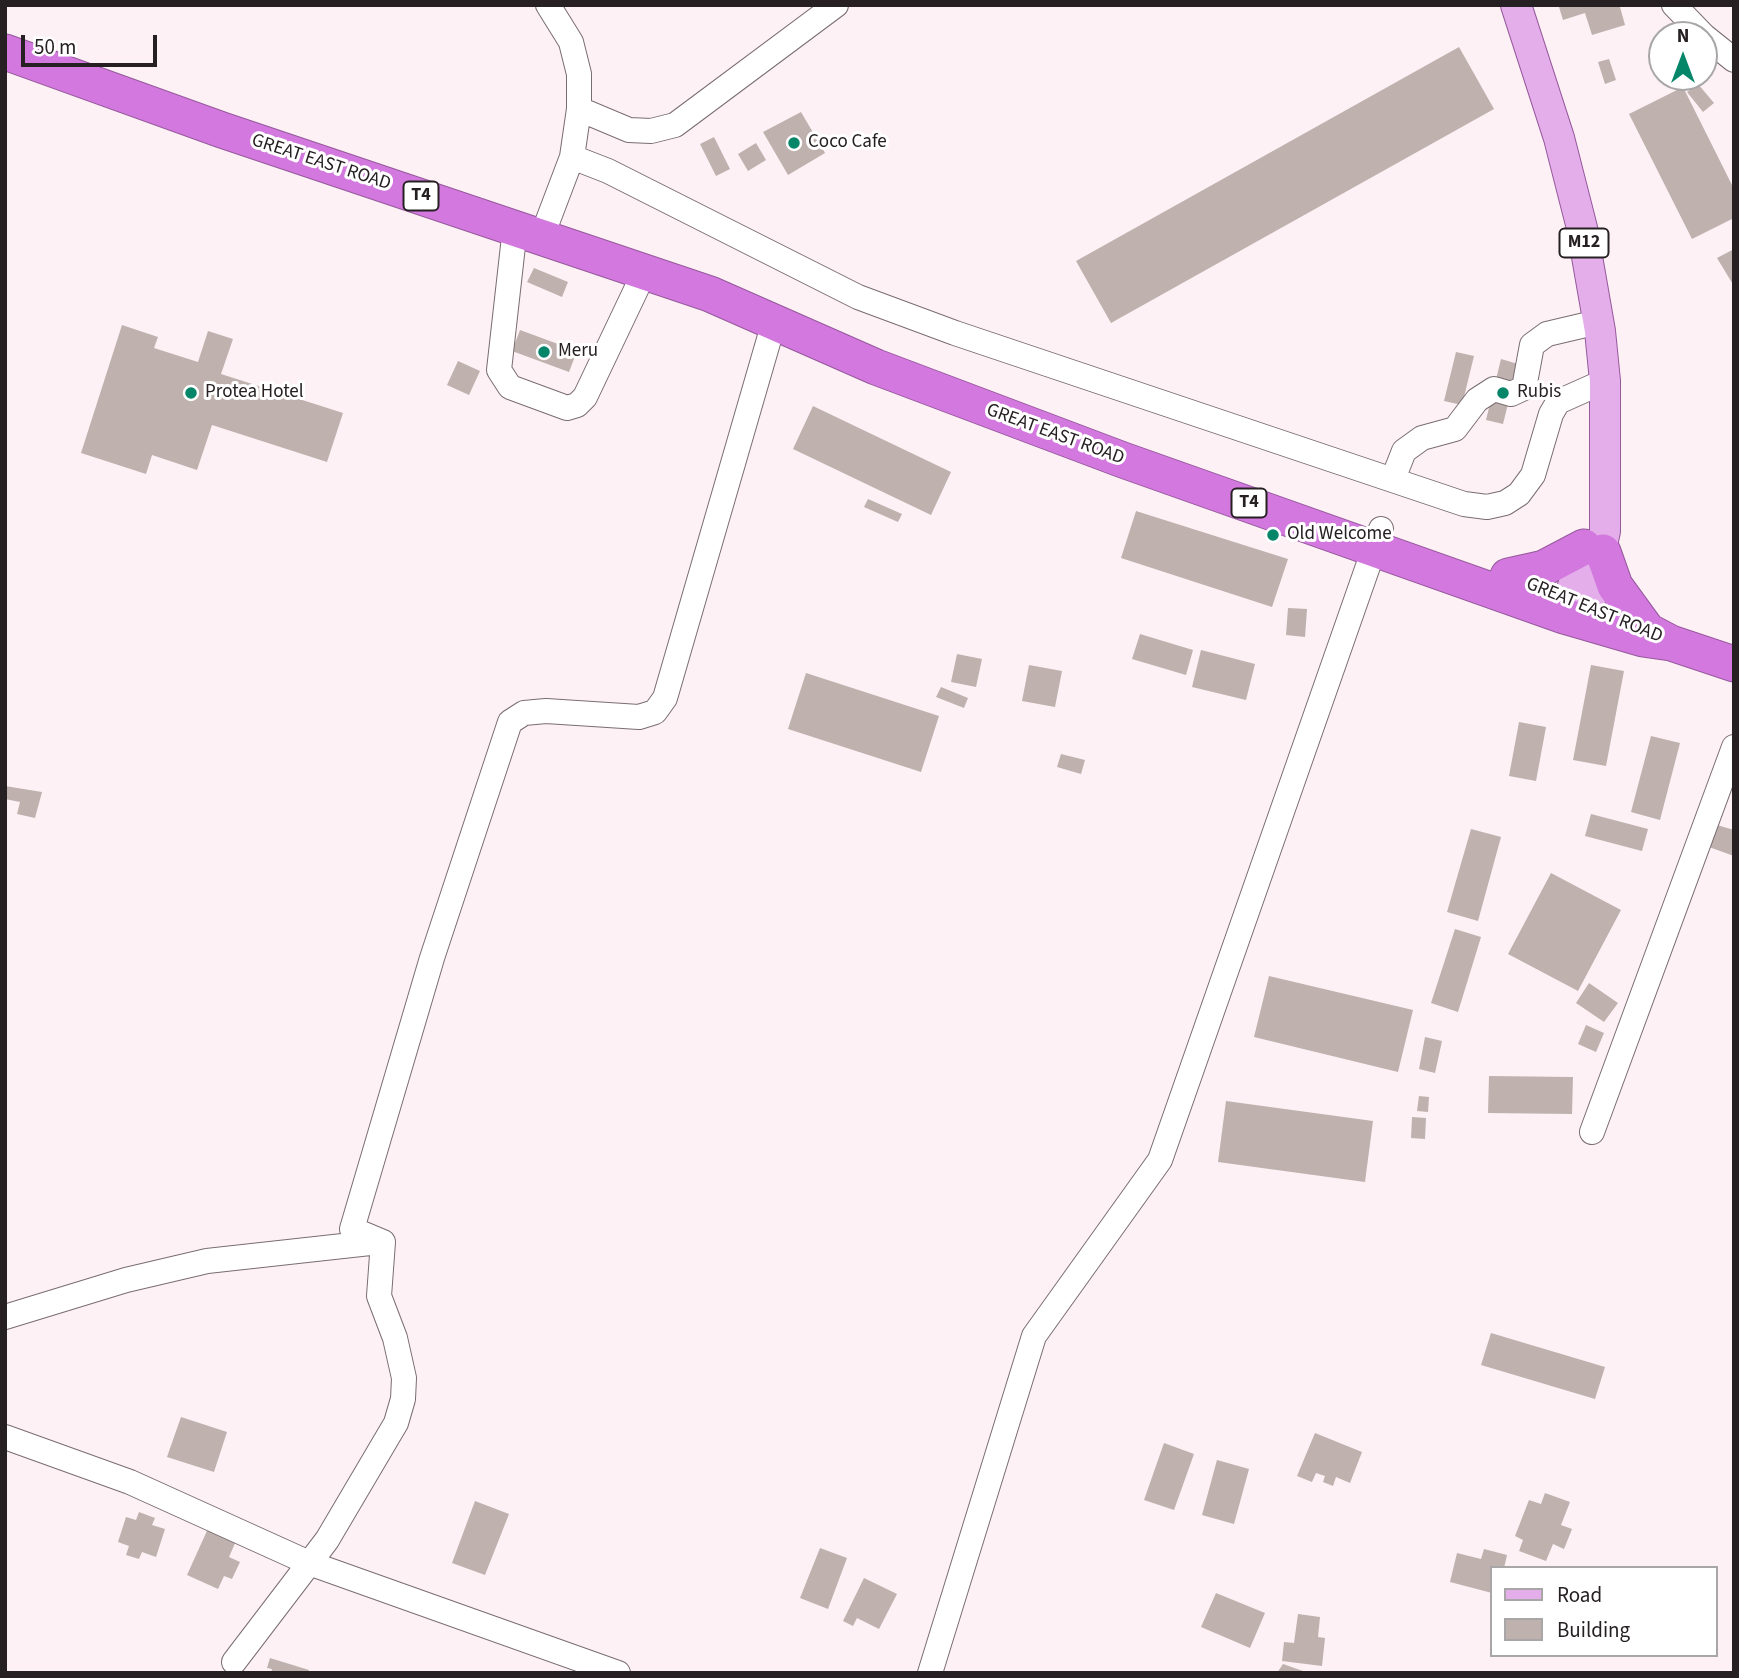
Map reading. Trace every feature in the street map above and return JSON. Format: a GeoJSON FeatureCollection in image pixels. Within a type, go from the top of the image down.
{"type":"FeatureCollection","features":[{"type":"Feature","properties":{"kind":"highway","name":"GREAT EAST ROAD"},"geometry":{"type":"LineString","coordinates":[[5,52],[222,130],[710,294],[834,346],[876,367],[1111,456],[1508,576],[1577,611]]}},
{"type":"Feature","properties":{"kind":"highway","name":"GREAT EAST ROAD"},"geometry":{"type":"LineString","coordinates":[[1378,538],[1577,611],[1643,639],[1659,636]]}},
{"type":"Feature","properties":{"kind":"highway"},"geometry":{"type":"LineString","coordinates":[[1508,576],[1544,568],[1594,549],[1615,586],[1659,636]]}},
{"type":"Feature","properties":{"kind":"highway","name":"T4"},"geometry":{"type":"LineString","coordinates":[[1659,636],[1734,664]]}},
{"type":"Feature","properties":{"kind":"main road","name":"M12"},"geometry":{"type":"LineString","coordinates":[[1516,5],[1559,138],[1582,228],[1605,381],[1604,489],[1594,549],[1577,611]]}},
{"type":"Feature","properties":{"kind":"street"},"geometry":{"type":"LineString","coordinates":[[548,5],[571,42],[579,74],[579,109],[572,157],[529,232],[499,370],[510,387],[567,408],[577,405],[584,397],[644,273]]}},
{"type":"Feature","properties":{"kind":"street"},"geometry":{"type":"LineString","coordinates":[[579,109],[629,130],[651,131],[675,125],[836,5]]}},
{"type":"Feature","properties":{"kind":"street"},"geometry":{"type":"LineString","coordinates":[[1674,5],[1689,21]]}},
{"type":"Feature","properties":{"kind":"street"},"geometry":{"type":"LineString","coordinates":[[1718,48],[1734,60]]}},
{"type":"Feature","properties":{"kind":"street"},"geometry":{"type":"LineString","coordinates":[[572,157],[608,171],[858,297],[955,333],[1464,505],[1487,507],[1505,503],[1519,494],[1533,475],[1551,414],[1558,402],[1605,381]]}},
{"type":"Feature","properties":{"kind":"street"},"geometry":{"type":"LineString","coordinates":[[383,1242],[352,1229],[432,958],[510,722],[524,713],[546,711],[639,717],[656,712],[666,698],[774,322]]}},
{"type":"Feature","properties":{"kind":"street"},"geometry":{"type":"LineString","coordinates":[[1392,480],[1404,451],[1422,438],[1455,429],[1477,400],[1494,389],[1511,394],[1524,388],[1532,345],[1547,334],[1598,322]]}},
{"type":"Feature","properties":{"kind":"street"},"geometry":{"type":"LineString","coordinates":[[930,1673],[1034,1336],[1160,1160],[1378,538]]}},
{"type":"Feature","properties":{"kind":"street"},"geometry":{"type":"LineString","coordinates":[[1592,1132],[1734,747]]}},
{"type":"Feature","properties":{"kind":"street"},"geometry":{"type":"LineString","coordinates":[[5,1317],[125,1280],[207,1261],[383,1242]]}},
{"type":"Feature","properties":{"kind":"street"},"geometry":{"type":"LineString","coordinates":[[234,1662],[327,1540],[396,1423],[403,1399],[404,1378],[395,1338],[379,1296],[383,1242]]}},
{"type":"Feature","properties":{"kind":"street"},"geometry":{"type":"LineString","coordinates":[[5,1437],[130,1482],[309,1563],[618,1673]]}},
{"type":"Feature","properties":{"kind":"building"},"geometry":{"type":"Polygon","coordinates":[[[1625,5],[1620,7],[1625,25],[1592,35],[1585,13],[1563,20],[1559,7],[1625,5]]]}},
{"type":"Feature","properties":{"kind":"building"},"geometry":{"type":"Polygon","coordinates":[[[1459,47],[1494,109],[1111,323],[1076,261],[1459,47]]]}},
{"type":"Feature","properties":{"kind":"building"},"geometry":{"type":"Polygon","coordinates":[[[1609,59],[1616,80],[1605,84],[1598,62],[1609,59]]]}},
{"type":"Feature","properties":{"kind":"building"},"geometry":{"type":"Polygon","coordinates":[[[1675,91],[1685,91],[1734,189],[1734,218],[1692,239],[1629,114],[1675,91]]]}},
{"type":"Feature","properties":{"kind":"building"},"geometry":{"type":"Polygon","coordinates":[[[1704,91],[1714,103],[1703,112],[1687,92],[1704,91]]]}},
{"type":"Feature","properties":{"kind":"building","name":"Coco Cafe"},"geometry":{"type":"Polygon","coordinates":[[[801,112],[825,153],[788,175],[763,132],[801,112]]]}},
{"type":"Feature","properties":{"kind":"building"},"geometry":{"type":"Polygon","coordinates":[[[714,137],[730,169],[716,176],[700,144],[714,137]]]}},
{"type":"Feature","properties":{"kind":"building"},"geometry":{"type":"Polygon","coordinates":[[[756,143],[766,160],[748,171],[738,154],[756,143]]]}},
{"type":"Feature","properties":{"kind":"building"},"geometry":{"type":"Polygon","coordinates":[[[1734,249],[1734,286],[1717,258],[1734,249]]]}},
{"type":"Feature","properties":{"kind":"building"},"geometry":{"type":"Polygon","coordinates":[[[534,268],[568,282],[562,297],[527,282],[534,268]]]}},
{"type":"Feature","properties":{"kind":"building","name":"Protea Hotel"},"geometry":{"type":"Polygon","coordinates":[[[122,325],[158,337],[154,348],[198,362],[208,331],[233,339],[221,374],[343,413],[327,462],[212,425],[197,470],[152,455],[146,474],[81,453],[122,325]]]}},
{"type":"Feature","properties":{"kind":"building"},"geometry":{"type":"Polygon","coordinates":[[[520,330],[577,351],[569,372],[512,351],[520,330]]]}},
{"type":"Feature","properties":{"kind":"building"},"geometry":{"type":"Polygon","coordinates":[[[1456,352],[1474,356],[1462,405],[1444,401],[1456,352]]]}},
{"type":"Feature","properties":{"kind":"building"},"geometry":{"type":"Polygon","coordinates":[[[1501,359],[1518,364],[1503,424],[1486,420],[1501,359]]]}},
{"type":"Feature","properties":{"kind":"building"},"geometry":{"type":"Polygon","coordinates":[[[458,361],[480,371],[469,395],[447,385],[458,361]]]}},
{"type":"Feature","properties":{"kind":"building"},"geometry":{"type":"Polygon","coordinates":[[[813,406],[951,472],[931,515],[793,449],[813,406]]]}},
{"type":"Feature","properties":{"kind":"building"},"geometry":{"type":"Polygon","coordinates":[[[868,499],[902,514],[898,522],[864,507],[868,499]]]}},
{"type":"Feature","properties":{"kind":"building"},"geometry":{"type":"Polygon","coordinates":[[[1136,511],[1288,559],[1272,607],[1121,558],[1136,511]]]}},
{"type":"Feature","properties":{"kind":"building"},"geometry":{"type":"Polygon","coordinates":[[[1288,608],[1307,609],[1305,637],[1286,635],[1288,608]]]}},
{"type":"Feature","properties":{"kind":"building"},"geometry":{"type":"Polygon","coordinates":[[[1140,634],[1193,650],[1186,675],[1132,659],[1140,634]]]}},
{"type":"Feature","properties":{"kind":"building"},"geometry":{"type":"Polygon","coordinates":[[[1201,650],[1255,664],[1246,700],[1192,687],[1201,650]]]}},
{"type":"Feature","properties":{"kind":"building"},"geometry":{"type":"Polygon","coordinates":[[[957,654],[982,659],[976,687],[951,682],[957,654]]]}},
{"type":"Feature","properties":{"kind":"building"},"geometry":{"type":"Polygon","coordinates":[[[1029,665],[1062,671],[1055,707],[1022,701],[1029,665]]]}},
{"type":"Feature","properties":{"kind":"building"},"geometry":{"type":"Polygon","coordinates":[[[1591,665],[1624,671],[1606,766],[1573,760],[1591,665]]]}},
{"type":"Feature","properties":{"kind":"building"},"geometry":{"type":"Polygon","coordinates":[[[806,673],[939,716],[921,772],[788,729],[806,673]]]}},
{"type":"Feature","properties":{"kind":"building"},"geometry":{"type":"Polygon","coordinates":[[[941,687],[968,698],[964,708],[936,697],[941,687]]]}},
{"type":"Feature","properties":{"kind":"building"},"geometry":{"type":"Polygon","coordinates":[[[1519,722],[1546,727],[1536,781],[1509,776],[1519,722]]]}},
{"type":"Feature","properties":{"kind":"building"},"geometry":{"type":"Polygon","coordinates":[[[1651,736],[1680,743],[1660,820],[1631,812],[1651,736]]]}},
{"type":"Feature","properties":{"kind":"building"},"geometry":{"type":"Polygon","coordinates":[[[1061,754],[1085,760],[1081,774],[1057,767],[1061,754]]]}},
{"type":"Feature","properties":{"kind":"building"},"geometry":{"type":"Polygon","coordinates":[[[5,786],[42,792],[35,818],[17,814],[20,802],[5,799],[5,786]]]}},
{"type":"Feature","properties":{"kind":"building"},"geometry":{"type":"Polygon","coordinates":[[[1591,814],[1648,829],[1642,851],[1585,836],[1591,814]]]}},
{"type":"Feature","properties":{"kind":"building"},"geometry":{"type":"Polygon","coordinates":[[[1717,825],[1734,830],[1734,856],[1709,847],[1717,825]]]}},
{"type":"Feature","properties":{"kind":"building"},"geometry":{"type":"Polygon","coordinates":[[[1471,829],[1501,837],[1478,921],[1447,912],[1471,829]]]}},
{"type":"Feature","properties":{"kind":"building"},"geometry":{"type":"Polygon","coordinates":[[[1551,873],[1621,910],[1578,991],[1508,954],[1551,873]]]}},
{"type":"Feature","properties":{"kind":"building"},"geometry":{"type":"Polygon","coordinates":[[[1455,929],[1481,937],[1458,1012],[1431,1003],[1455,929]]]}},
{"type":"Feature","properties":{"kind":"building"},"geometry":{"type":"Polygon","coordinates":[[[1269,976],[1413,1010],[1398,1072],[1254,1037],[1269,976]]]}},
{"type":"Feature","properties":{"kind":"building"},"geometry":{"type":"Polygon","coordinates":[[[1589,983],[1618,1003],[1604,1022],[1576,1003],[1589,983]]]}},
{"type":"Feature","properties":{"kind":"building"},"geometry":{"type":"Polygon","coordinates":[[[1586,1025],[1604,1033],[1596,1052],[1578,1044],[1586,1025]]]}},
{"type":"Feature","properties":{"kind":"building"},"geometry":{"type":"Polygon","coordinates":[[[1425,1037],[1442,1041],[1435,1073],[1419,1069],[1425,1037]]]}},
{"type":"Feature","properties":{"kind":"building"},"geometry":{"type":"Polygon","coordinates":[[[1489,1076],[1573,1077],[1572,1114],[1488,1113],[1489,1076]]]}},
{"type":"Feature","properties":{"kind":"building"},"geometry":{"type":"Polygon","coordinates":[[[1419,1096],[1429,1097],[1428,1112],[1417,1111],[1419,1096]]]}},
{"type":"Feature","properties":{"kind":"building"},"geometry":{"type":"Polygon","coordinates":[[[1226,1101],[1373,1121],[1365,1182],[1218,1162],[1226,1101]]]}},
{"type":"Feature","properties":{"kind":"building"},"geometry":{"type":"Polygon","coordinates":[[[1412,1117],[1426,1118],[1425,1139],[1411,1138],[1412,1117]]]}},
{"type":"Feature","properties":{"kind":"building"},"geometry":{"type":"Polygon","coordinates":[[[1491,1333],[1605,1367],[1595,1399],[1481,1365],[1491,1333]]]}},
{"type":"Feature","properties":{"kind":"building"},"geometry":{"type":"Polygon","coordinates":[[[181,1417],[227,1432],[214,1472],[167,1457],[181,1417]]]}},
{"type":"Feature","properties":{"kind":"building"},"geometry":{"type":"Polygon","coordinates":[[[1315,1433],[1362,1452],[1350,1483],[1336,1477],[1333,1486],[1323,1482],[1325,1476],[1316,1473],[1312,1482],[1297,1476],[1315,1433]]]}},
{"type":"Feature","properties":{"kind":"building"},"geometry":{"type":"Polygon","coordinates":[[[1164,1443],[1194,1454],[1174,1510],[1144,1500],[1164,1443]]]}},
{"type":"Feature","properties":{"kind":"building"},"geometry":{"type":"Polygon","coordinates":[[[1217,1460],[1249,1469],[1234,1524],[1202,1515],[1217,1460]]]}},
{"type":"Feature","properties":{"kind":"building"},"geometry":{"type":"Polygon","coordinates":[[[1545,1493],[1570,1502],[1561,1525],[1572,1529],[1564,1549],[1553,1544],[1546,1561],[1519,1551],[1523,1540],[1515,1536],[1529,1500],[1541,1504],[1545,1493]]]}},
{"type":"Feature","properties":{"kind":"building"},"geometry":{"type":"Polygon","coordinates":[[[475,1501],[509,1514],[485,1575],[452,1563],[475,1501]]]}},
{"type":"Feature","properties":{"kind":"building"},"geometry":{"type":"Polygon","coordinates":[[[139,1512],[155,1518],[152,1525],[165,1529],[156,1557],[142,1552],[139,1559],[126,1555],[129,1546],[118,1542],[126,1517],[136,1520],[139,1512]]]}},
{"type":"Feature","properties":{"kind":"building"},"geometry":{"type":"Polygon","coordinates":[[[211,1522],[239,1534],[229,1557],[240,1562],[232,1579],[224,1576],[218,1589],[187,1575],[211,1522]]]}},
{"type":"Feature","properties":{"kind":"building"},"geometry":{"type":"Polygon","coordinates":[[[820,1548],[847,1558],[828,1609],[800,1598],[820,1548]]]}},
{"type":"Feature","properties":{"kind":"building"},"geometry":{"type":"Polygon","coordinates":[[[1484,1549],[1507,1555],[1504,1566],[1490,1566],[1490,1592],[1450,1582],[1457,1553],[1481,1559],[1484,1549]]]}},
{"type":"Feature","properties":{"kind":"building"},"geometry":{"type":"Polygon","coordinates":[[[864,1578],[897,1594],[879,1629],[857,1618],[853,1626],[843,1621],[864,1578]]]}},
{"type":"Feature","properties":{"kind":"building"},"geometry":{"type":"Polygon","coordinates":[[[1216,1593],[1265,1613],[1250,1648],[1201,1627],[1216,1593]]]}},
{"type":"Feature","properties":{"kind":"building"},"geometry":{"type":"Polygon","coordinates":[[[1298,1614],[1320,1617],[1318,1637],[1325,1638],[1322,1666],[1282,1661],[1284,1642],[1294,1643],[1298,1614]]]}},
{"type":"Feature","properties":{"kind":"building"},"geometry":{"type":"Polygon","coordinates":[[[270,1658],[309,1670],[308,1673],[271,1673],[272,1669],[267,1668],[270,1658]]]}},
{"type":"Feature","properties":{"kind":"building"},"geometry":{"type":"Polygon","coordinates":[[[1283,1664],[1303,1671],[1303,1673],[1277,1673],[1283,1664]]]}},
{"type":"Feature","properties":{"kind":"place","name":"Coco Cafe"},"geometry":{"type":"Point","coordinates":[794,143]}},
{"type":"Feature","properties":{"kind":"place","name":"Meru"},"geometry":{"type":"Point","coordinates":[544,352]}},
{"type":"Feature","properties":{"kind":"place","name":"Protea Hotel"},"geometry":{"type":"Point","coordinates":[191,393]}},
{"type":"Feature","properties":{"kind":"place","name":"Rubis"},"geometry":{"type":"Point","coordinates":[1503,393]}},
{"type":"Feature","properties":{"kind":"place","name":"Old Welcome"},"geometry":{"type":"Point","coordinates":[1273,535]}}]}
